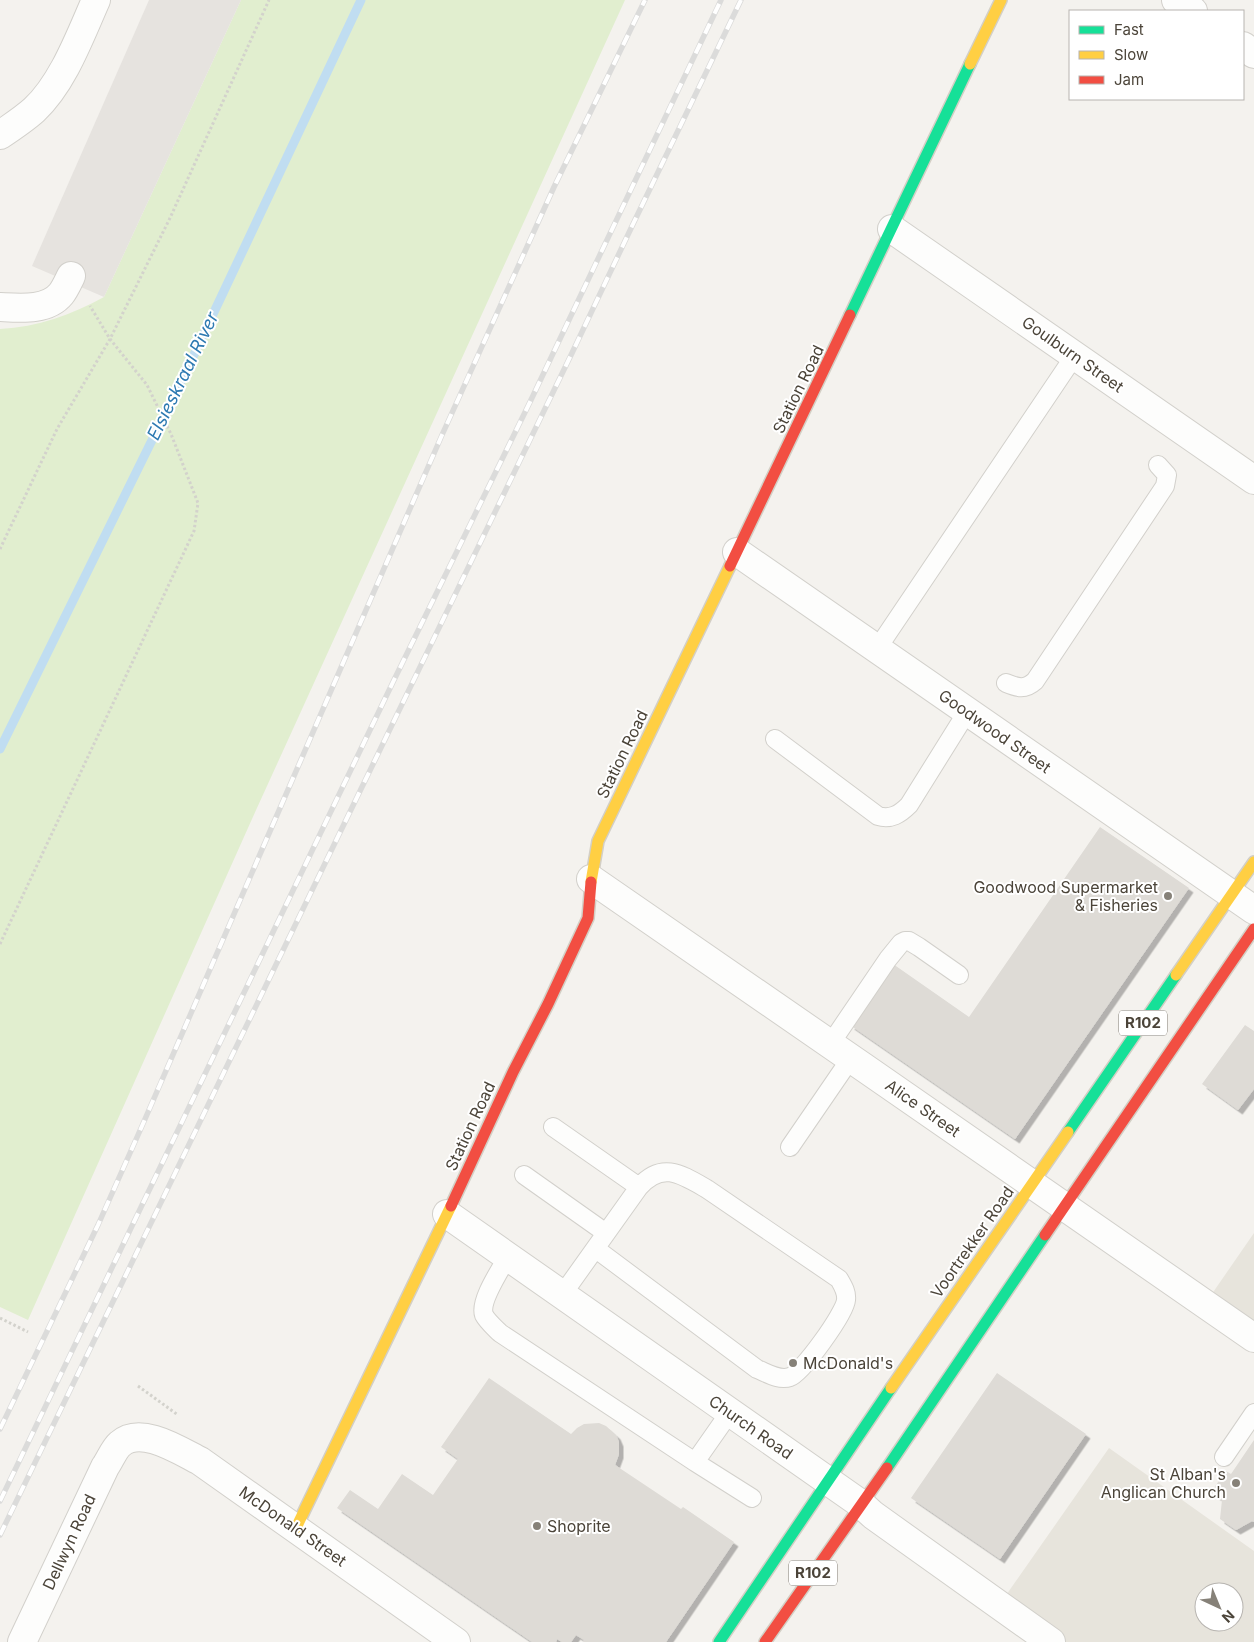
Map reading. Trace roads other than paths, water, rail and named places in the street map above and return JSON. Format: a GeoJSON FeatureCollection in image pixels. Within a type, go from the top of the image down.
{"type":"FeatureCollection","features":[{"type":"Feature","properties":{"kind":"main road","name":"Station Road"},"geometry":{"type":"LineString","coordinates":[[296,1528],[588,918],[591,879],[598,841],[1001,0]]}},
{"type":"Feature","properties":{"kind":"main road","name":"Voortrekker Road"},"geometry":{"type":"LineString","coordinates":[[719,1642],[1254,862]]}},
{"type":"Feature","properties":{"kind":"main road","name":"R102"},"geometry":{"type":"LineString","coordinates":[[765,1642],[1254,929]]}},
{"type":"Feature","properties":{"kind":"street"},"geometry":{"type":"LineString","coordinates":[[0,135],[34,110],[47,96],[59,78],[96,0]]}},
{"type":"Feature","properties":{"kind":"street"},"geometry":{"type":"LineString","coordinates":[[1176,0],[1191,10]]}},
{"type":"Feature","properties":{"kind":"street","name":"Goulburn Street"},"geometry":{"type":"LineString","coordinates":[[892,229],[1254,480]]}},
{"type":"Feature","properties":{"kind":"street"},"geometry":{"type":"LineString","coordinates":[[0,307],[30,307],[47,304],[55,300],[62,293],[70,276]]}},
{"type":"Feature","properties":{"kind":"street","name":"Goodwood Street"},"geometry":{"type":"LineString","coordinates":[[737,552],[1254,910]]}},
{"type":"Feature","properties":{"kind":"street","name":"Alice Street"},"geometry":{"type":"LineString","coordinates":[[591,879],[1254,1338]]}},
{"type":"Feature","properties":{"kind":"street","name":"Church Road"},"geometry":{"type":"LineString","coordinates":[[447,1214],[861,1504],[873,1515],[1052,1642]]}},
{"type":"Feature","properties":{"kind":"street","name":"McDonald Street"},"geometry":{"type":"LineString","coordinates":[[120,1444],[143,1436],[169,1445],[200,1461],[456,1642]]}},
{"type":"Feature","properties":{"kind":"street","name":"Dellwyn Road"},"geometry":{"type":"LineString","coordinates":[[22,1642],[105,1467],[120,1444]]}},
{"type":"Feature","properties":{"kind":"lane"},"geometry":{"type":"LineString","coordinates":[[877,649],[1074,355]]}},
{"type":"Feature","properties":{"kind":"lane"},"geometry":{"type":"LineString","coordinates":[[1006,683],[1024,688],[1035,681],[1166,486],[1167,474],[1158,465]]}},
{"type":"Feature","properties":{"kind":"lane"},"geometry":{"type":"LineString","coordinates":[[775,739],[878,816],[885,818],[902,813],[909,805],[967,712]]}},
{"type":"Feature","properties":{"kind":"lane"},"geometry":{"type":"LineString","coordinates":[[790,1147],[888,959],[901,943],[909,941],[959,975]]}},
{"type":"Feature","properties":{"kind":"lane"},"geometry":{"type":"LineString","coordinates":[[553,1127],[639,1188]]}},
{"type":"Feature","properties":{"kind":"lane"},"geometry":{"type":"LineString","coordinates":[[562,1294],[646,1179],[668,1171],[688,1178],[707,1188],[839,1279],[845,1288],[844,1310],[797,1374],[790,1378],[782,1378],[757,1369],[596,1249]]}},
{"type":"Feature","properties":{"kind":"lane"},"geometry":{"type":"LineString","coordinates":[[524,1175],[606,1233]]}},
{"type":"Feature","properties":{"kind":"lane"},"geometry":{"type":"LineString","coordinates":[[508,1256],[485,1300],[484,1309],[485,1316],[500,1333],[752,1498]]}},
{"type":"Feature","properties":{"kind":"lane"},"geometry":{"type":"LineString","coordinates":[[695,1462],[730,1412]]}},
{"type":"Feature","properties":{"kind":"lane"},"geometry":{"type":"LineString","coordinates":[[1224,1457],[1254,1413]]}},
{"type":"Feature","properties":{"kind":"waterway","name":"Elsieskraal River"},"geometry":{"type":"LineString","coordinates":[[0,749],[190,363],[361,0]]}},
{"type":"Feature","properties":{"kind":"railway"},"geometry":{"type":"LineString","coordinates":[[0,1429],[98,1225],[442,435],[554,187],[645,0]]}},
{"type":"Feature","properties":{"kind":"railway"},"geometry":{"type":"LineString","coordinates":[[0,1501],[394,680],[530,402],[721,0]]}},
{"type":"Feature","properties":{"kind":"railway"},"geometry":{"type":"LineString","coordinates":[[0,1535],[741,0]]}},
{"type":"Feature","properties":{"kind":"place","name":"Goodwood Supermarket & Fisheries"},"geometry":{"type":"Point","coordinates":[1168,896]}},
{"type":"Feature","properties":{"kind":"place","name":"McDonald's"},"geometry":{"type":"Point","coordinates":[793,1363]}},
{"type":"Feature","properties":{"kind":"place","name":"St Alban's Anglican Church"},"geometry":{"type":"Point","coordinates":[1236,1483]}},
{"type":"Feature","properties":{"kind":"place","name":"Shoprite"},"geometry":{"type":"Point","coordinates":[537,1526]}}]}
